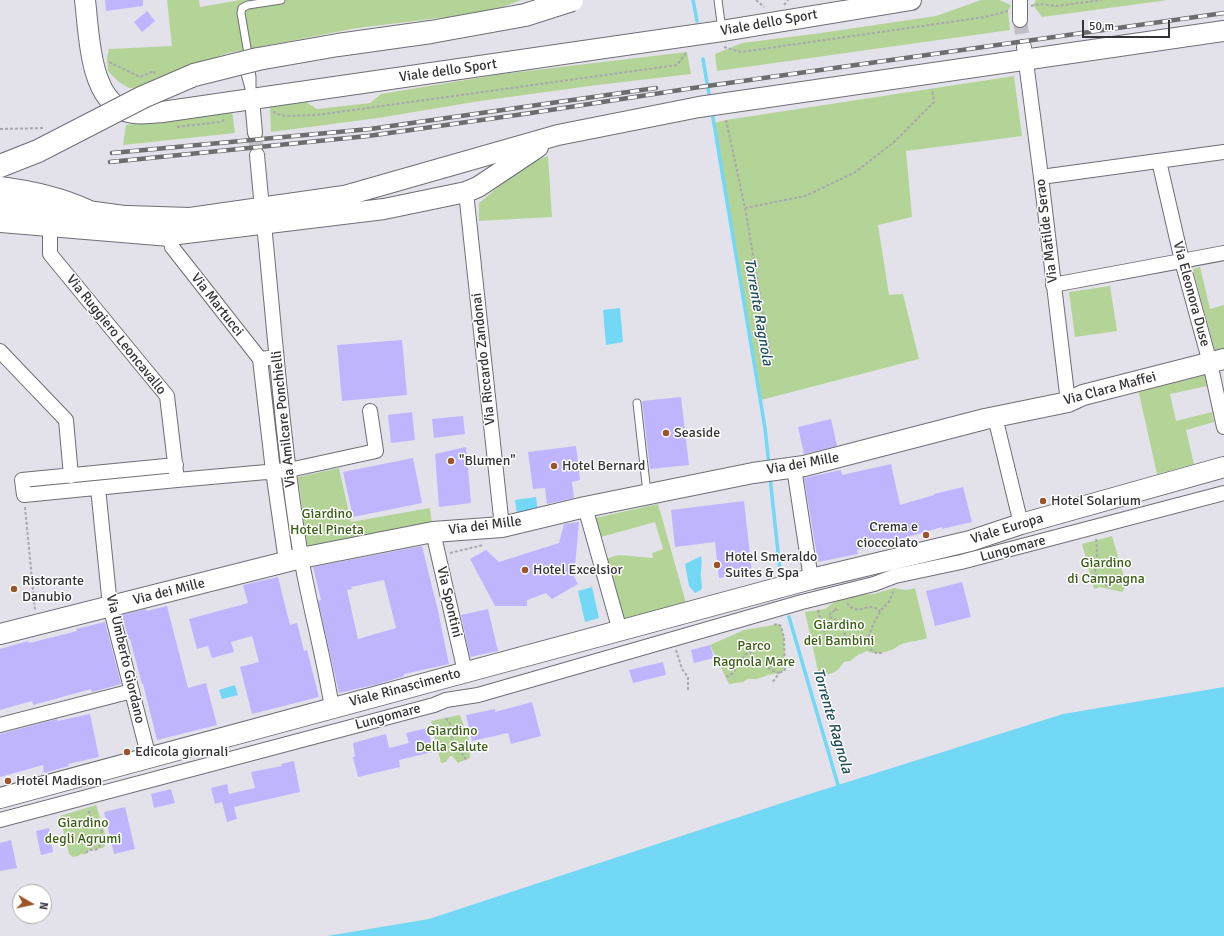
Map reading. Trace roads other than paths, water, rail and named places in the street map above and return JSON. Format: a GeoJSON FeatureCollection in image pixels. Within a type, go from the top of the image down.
{"type":"FeatureCollection","features":[{"type":"Feature","properties":{"kind":"highway"},"geometry":{"type":"LineString","coordinates":[[0,166],[38,151],[143,97],[194,75],[280,55],[431,32],[525,15],[572,0]]}},
{"type":"Feature","properties":{"kind":"highway"},"geometry":{"type":"LineString","coordinates":[[0,188],[45,195],[69,202],[87,211]]}},
{"type":"Feature","properties":{"kind":"highway"},"geometry":{"type":"LineString","coordinates":[[0,221],[170,235]]}},
{"type":"Feature","properties":{"kind":"street","name":"Viale dello Sport"},"geometry":{"type":"LineString","coordinates":[[85,0],[92,56],[102,89],[112,103],[119,108],[138,113],[252,105],[722,39],[901,1]]}},
{"type":"Feature","properties":{"kind":"street"},"geometry":{"type":"LineString","coordinates":[[170,235],[263,216],[344,196],[558,135],[714,111],[931,73],[1024,54],[1224,31]]}},
{"type":"Feature","properties":{"kind":"street","name":"Via Matilde Serao"},"geometry":{"type":"LineString","coordinates":[[1024,54],[1041,177],[1068,402]]}},
{"type":"Feature","properties":{"kind":"street"},"geometry":{"type":"LineString","coordinates":[[252,105],[255,133]]}},
{"type":"Feature","properties":{"kind":"street"},"geometry":{"type":"LineString","coordinates":[[127,216],[190,218],[263,216],[384,209],[466,192],[478,187],[558,135]]}},
{"type":"Feature","properties":{"kind":"street"},"geometry":{"type":"LineString","coordinates":[[1041,177],[1224,152]]}},
{"type":"Feature","properties":{"kind":"street","name":"Via Amilcare Ponchielli"},"geometry":{"type":"LineString","coordinates":[[257,155],[289,470],[294,559]]}},
{"type":"Feature","properties":{"kind":"street","name":"Via Eleonora Duse"},"geometry":{"type":"LineString","coordinates":[[1159,161],[1182,261],[1217,361],[1224,427]]}},
{"type":"Feature","properties":{"kind":"street"},"geometry":{"type":"LineString","coordinates":[[382,185],[395,187],[399,191],[400,196],[397,203],[384,209]]}},
{"type":"Feature","properties":{"kind":"street","name":"Via Riccardo Zandonai"},"geometry":{"type":"LineString","coordinates":[[466,192],[502,527]]}},
{"type":"Feature","properties":{"kind":"street"},"geometry":{"type":"LineString","coordinates":[[0,204],[87,211],[156,220],[166,227],[170,235]]}},
{"type":"Feature","properties":{"kind":"street"},"geometry":{"type":"LineString","coordinates":[[170,235],[171,229],[174,225],[180,221],[190,218]]}},
{"type":"Feature","properties":{"kind":"street","name":"Via Ruggiero Leoncavallo"},"geometry":{"type":"LineString","coordinates":[[50,233],[50,254],[167,396],[177,480]]}},
{"type":"Feature","properties":{"kind":"street","name":"Via Martucci"},"geometry":{"type":"LineString","coordinates":[[170,235],[172,247],[260,359]]}},
{"type":"Feature","properties":{"kind":"street"},"geometry":{"type":"LineString","coordinates":[[1053,285],[1224,253]]}},
{"type":"Feature","properties":{"kind":"street"},"geometry":{"type":"LineString","coordinates":[[0,351],[66,420],[71,476]]}},
{"type":"Feature","properties":{"kind":"street"},"geometry":{"type":"LineString","coordinates":[[260,359],[277,357]]}},
{"type":"Feature","properties":{"kind":"street","name":"Via Amilcare Ponchielli"},"geometry":{"type":"LineString","coordinates":[[260,359],[273,471],[332,708]]}},
{"type":"Feature","properties":{"kind":"street","name":"Via Clara Maffei"},"geometry":{"type":"LineString","coordinates":[[995,417],[1068,402],[1083,395],[1217,361]]}},
{"type":"Feature","properties":{"kind":"street"},"geometry":{"type":"LineString","coordinates":[[176,465],[22,480],[24,495],[289,470],[376,451],[370,411]]}},
{"type":"Feature","properties":{"kind":"street"},"geometry":{"type":"LineString","coordinates":[[995,417],[1018,522]]}},
{"type":"Feature","properties":{"kind":"street","name":"Via dei Mille"},"geometry":{"type":"LineString","coordinates":[[0,634],[294,559],[433,532],[502,527],[585,507],[753,473],[789,469],[836,459],[995,417]]}},
{"type":"Feature","properties":{"kind":"street","name":"Viale Europa"},"geometry":{"type":"LineString","coordinates":[[816,574],[970,541],[1018,522],[1224,467]]}},
{"type":"Feature","properties":{"kind":"street"},"geometry":{"type":"LineString","coordinates":[[789,469],[816,574]]}},
{"type":"Feature","properties":{"kind":"street","name":"Via Umberto Giordano"},"geometry":{"type":"LineString","coordinates":[[98,488],[110,606],[149,758]]}},
{"type":"Feature","properties":{"kind":"street","name":"Lungomare"},"geometry":{"type":"LineString","coordinates":[[0,820],[130,784],[434,705],[446,700],[478,695],[802,602],[820,603],[895,576],[961,562],[1224,493]]}},
{"type":"Feature","properties":{"kind":"street"},"geometry":{"type":"LineString","coordinates":[[585,507],[620,631]]}},
{"type":"Feature","properties":{"kind":"street","name":"Via Spontini"},"geometry":{"type":"LineString","coordinates":[[433,532],[465,672]]}},
{"type":"Feature","properties":{"kind":"street","name":"Viale Rinascimento"},"geometry":{"type":"LineString","coordinates":[[0,798],[620,631],[816,574]]}},
{"type":"Feature","properties":{"kind":"street"},"geometry":{"type":"LineString","coordinates":[[0,724],[132,691]]}},
{"type":"Feature","properties":{"kind":"lane"},"geometry":{"type":"LineString","coordinates":[[250,66],[241,13],[242,8],[248,5],[281,0]]}},
{"type":"Feature","properties":{"kind":"lane"},"geometry":{"type":"LineString","coordinates":[[718,0],[722,39]]}},
{"type":"Feature","properties":{"kind":"lane"},"geometry":{"type":"LineString","coordinates":[[252,105],[244,70],[247,67],[315,57]]}},
{"type":"Feature","properties":{"kind":"lane"},"geometry":{"type":"LineString","coordinates":[[637,403],[647,495]]}},
{"type":"Feature","properties":{"kind":"water"},"geometry":{"type":"Polygon","coordinates":[[[620,308],[623,342],[606,345],[603,310],[620,308]]]}},
{"type":"Feature","properties":{"kind":"water"},"geometry":{"type":"Polygon","coordinates":[[[536,497],[538,511],[517,514],[515,500],[536,497]]]}},
{"type":"Feature","properties":{"kind":"water"},"geometry":{"type":"Polygon","coordinates":[[[701,556],[702,588],[695,593],[689,586],[685,564],[701,556]]]}},
{"type":"Feature","properties":{"kind":"water"},"geometry":{"type":"Polygon","coordinates":[[[592,587],[599,618],[585,622],[578,591],[592,587]]]}},
{"type":"Feature","properties":{"kind":"water"},"geometry":{"type":"Polygon","coordinates":[[[235,685],[238,695],[222,699],[219,690],[235,685]]]}},
{"type":"Feature","properties":{"kind":"water"},"geometry":{"type":"Polygon","coordinates":[[[1224,687],[1224,936],[327,936],[429,919],[797,798],[1063,714],[1224,687]]]}},
{"type":"Feature","properties":{"kind":"waterway","name":"Torrente Ragnola"},"geometry":{"type":"LineString","coordinates":[[693,0],[697,21]]}},
{"type":"Feature","properties":{"kind":"waterway","name":"Torrente Ragnola"},"geometry":{"type":"LineString","coordinates":[[703,59],[710,100]]}},
{"type":"Feature","properties":{"kind":"waterway","name":"Torrente Ragnola"},"geometry":{"type":"LineString","coordinates":[[712,112],[765,428],[769,465]]}},
{"type":"Feature","properties":{"kind":"waterway","name":"Torrente Ragnola"},"geometry":{"type":"LineString","coordinates":[[770,477],[780,571]]}},
{"type":"Feature","properties":{"kind":"waterway","name":"Torrente Ragnola"},"geometry":{"type":"LineString","coordinates":[[789,617],[838,785]]}},
{"type":"Feature","properties":{"kind":"tunnel"},"geometry":{"type":"LineString","coordinates":[[1020,20],[1024,47]]}},
{"type":"Feature","properties":{"kind":"tunnel"},"geometry":{"type":"LineString","coordinates":[[255,133],[257,155]]}},
{"type":"Feature","properties":{"kind":"railway"},"geometry":{"type":"LineString","coordinates":[[110,162],[368,136],[693,88],[1224,13]]}},
{"type":"Feature","properties":{"kind":"railway"},"geometry":{"type":"LineString","coordinates":[[112,153],[370,129],[656,88]]}},
{"type":"Feature","properties":{"kind":"place","name":"Seaside"},"geometry":{"type":"Point","coordinates":[666,433]}},
{"type":"Feature","properties":{"kind":"place","name":"\"Blumen\""},"geometry":{"type":"Point","coordinates":[451,461]}},
{"type":"Feature","properties":{"kind":"place","name":"Hotel Bernard"},"geometry":{"type":"Point","coordinates":[554,466]}},
{"type":"Feature","properties":{"kind":"place","name":"Hotel Solarium"},"geometry":{"type":"Point","coordinates":[1043,501]}},
{"type":"Feature","properties":{"kind":"place","name":"Crema e cioccolato"},"geometry":{"type":"Point","coordinates":[926,535]}},
{"type":"Feature","properties":{"kind":"place","name":"Hotel Smeraldo Suites & Spa"},"geometry":{"type":"Point","coordinates":[717,565]}},
{"type":"Feature","properties":{"kind":"place","name":"Hotel Excelsior"},"geometry":{"type":"Point","coordinates":[525,570]}},
{"type":"Feature","properties":{"kind":"place","name":"Ristorante Danubio"},"geometry":{"type":"Point","coordinates":[14,589]}},
{"type":"Feature","properties":{"kind":"place","name":"Edicola giornali"},"geometry":{"type":"Point","coordinates":[127,752]}},
{"type":"Feature","properties":{"kind":"place","name":"Hotel Madison"},"geometry":{"type":"Point","coordinates":[8,781]}},
{"type":"Feature","properties":{"kind":"park label","name":"Giardino Hotel Pineta"},"geometry":{"type":"Point","coordinates":[327,522]}},
{"type":"Feature","properties":{"kind":"park label","name":"Giardino di Campagna"},"geometry":{"type":"Point","coordinates":[1106,572]}},
{"type":"Feature","properties":{"kind":"park label","name":"Giardino dei Bambini"},"geometry":{"type":"Point","coordinates":[839,634]}},
{"type":"Feature","properties":{"kind":"park label","name":"Parco Ragnola Mare"},"geometry":{"type":"Point","coordinates":[754,654]}},
{"type":"Feature","properties":{"kind":"park label","name":"Giardino Della Salute"},"geometry":{"type":"Point","coordinates":[452,740]}},
{"type":"Feature","properties":{"kind":"park label","name":"Giardino degli Agrumi"},"geometry":{"type":"Point","coordinates":[83,832]}}]}
